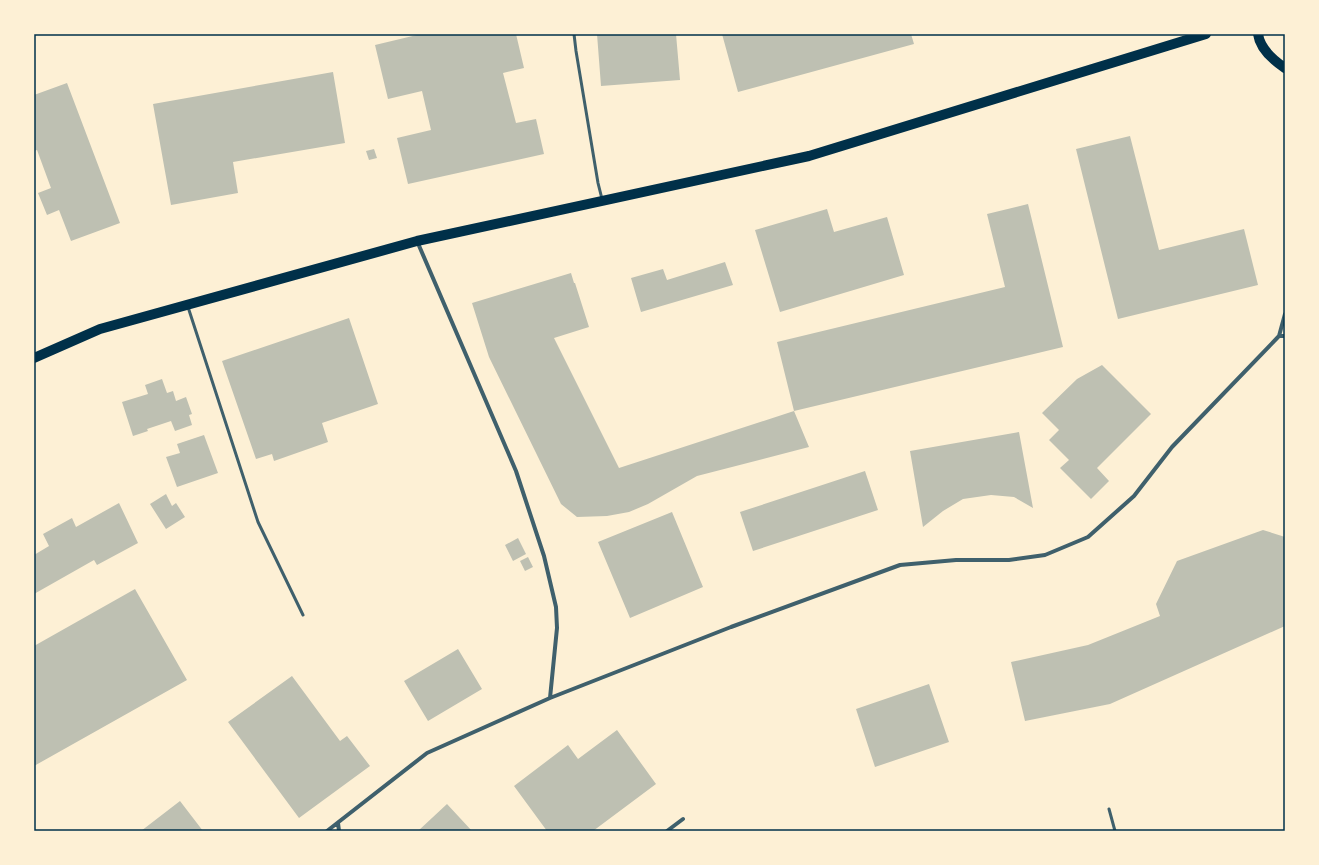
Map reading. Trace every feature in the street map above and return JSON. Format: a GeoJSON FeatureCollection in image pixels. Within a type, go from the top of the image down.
{"type":"FeatureCollection","features":[{"type":"Feature","properties":{"kind":"main road"},"geometry":{"type":"LineString","coordinates":[[34,358],[100,329],[417,240],[809,156],[1206,34]]}},
{"type":"Feature","properties":{"kind":"main road"},"geometry":{"type":"LineString","coordinates":[[1258,34],[1265,50],[1274,61],[1285,68]]}},
{"type":"Feature","properties":{"kind":"street"},"geometry":{"type":"LineString","coordinates":[[417,240],[516,471],[544,556],[556,607],[557,628],[550,698]]}},
{"type":"Feature","properties":{"kind":"street"},"geometry":{"type":"LineString","coordinates":[[328,831],[427,753],[550,698],[731,627],[900,565],[956,560],[1009,560],[1045,555],[1088,537],[1134,496],[1172,447],[1279,336],[1285,314]]}},
{"type":"Feature","properties":{"kind":"street"},"geometry":{"type":"LineString","coordinates":[[1279,336],[1285,336]]}},
{"type":"Feature","properties":{"kind":"street"},"geometry":{"type":"LineString","coordinates":[[667,831],[683,819]]}},
{"type":"Feature","properties":{"kind":"street"},"geometry":{"type":"LineString","coordinates":[[338,823],[339,831]]}},
{"type":"Feature","properties":{"kind":"lane"},"geometry":{"type":"LineString","coordinates":[[574,34],[598,183],[603,201]]}},
{"type":"Feature","properties":{"kind":"lane"},"geometry":{"type":"LineString","coordinates":[[188,305],[258,522],[303,615]]}},
{"type":"Feature","properties":{"kind":"lane"},"geometry":{"type":"LineString","coordinates":[[1109,809],[1116,831]]}},
{"type":"Feature","properties":{"kind":"building"},"geometry":{"type":"Polygon","coordinates":[[[421,34],[516,34],[524,68],[503,73],[516,123],[536,119],[544,154],[408,184],[397,138],[431,130],[422,91],[388,99],[375,45],[421,34]]]}},
{"type":"Feature","properties":{"kind":"building"},"geometry":{"type":"Polygon","coordinates":[[[597,34],[676,34],[680,80],[601,86],[597,34]]]}},
{"type":"Feature","properties":{"kind":"building"},"geometry":{"type":"Polygon","coordinates":[[[722,34],[911,34],[914,44],[738,92],[722,34]]]}},
{"type":"Feature","properties":{"kind":"building"},"geometry":{"type":"Polygon","coordinates":[[[333,72],[345,143],[233,162],[238,193],[171,205],[153,104],[333,72]]]}},
{"type":"Feature","properties":{"kind":"building"},"geometry":{"type":"Polygon","coordinates":[[[67,83],[120,223],[71,241],[59,210],[47,215],[38,193],[51,188],[37,150],[34,151],[34,95],[67,83]]]}},
{"type":"Feature","properties":{"kind":"building"},"geometry":{"type":"Polygon","coordinates":[[[1130,136],[1159,250],[1244,229],[1258,285],[1118,319],[1076,149],[1130,136]]]}},
{"type":"Feature","properties":{"kind":"building"},"geometry":{"type":"Polygon","coordinates":[[[374,149],[377,158],[369,160],[366,151],[374,149]]]}},
{"type":"Feature","properties":{"kind":"building"},"geometry":{"type":"Polygon","coordinates":[[[1028,204],[1063,347],[794,411],[777,342],[1005,287],[987,214],[1028,204]]]}},
{"type":"Feature","properties":{"kind":"building"},"geometry":{"type":"Polygon","coordinates":[[[827,209],[834,232],[887,217],[904,275],[780,312],[755,230],[827,209]]]}},
{"type":"Feature","properties":{"kind":"building"},"geometry":{"type":"Polygon","coordinates":[[[725,262],[733,285],[641,312],[631,278],[663,269],[667,280],[725,262]]]}},
{"type":"Feature","properties":{"kind":"building"},"geometry":{"type":"Polygon","coordinates":[[[571,273],[589,327],[554,338],[619,468],[794,411],[809,447],[697,476],[648,504],[629,512],[607,516],[577,517],[561,504],[489,357],[472,303],[571,273]]]}},
{"type":"Feature","properties":{"kind":"building"},"geometry":{"type":"Polygon","coordinates":[[[349,318],[378,404],[322,423],[328,442],[274,461],[272,454],[256,459],[222,361],[349,318]]]}},
{"type":"Feature","properties":{"kind":"building"},"geometry":{"type":"Polygon","coordinates":[[[1102,365],[1151,414],[1097,468],[1109,481],[1091,499],[1060,468],[1069,460],[1049,440],[1059,430],[1042,413],[1077,379],[1102,365]]]}},
{"type":"Feature","properties":{"kind":"building"},"geometry":{"type":"Polygon","coordinates":[[[162,379],[167,393],[173,391],[176,401],[186,397],[192,414],[189,415],[192,425],[175,431],[171,421],[147,429],[148,431],[133,436],[122,402],[148,394],[145,385],[162,379]]]}},
{"type":"Feature","properties":{"kind":"building"},"geometry":{"type":"Polygon","coordinates":[[[1019,432],[1033,508],[1014,497],[991,495],[963,499],[943,511],[923,527],[910,451],[1019,432]]]}},
{"type":"Feature","properties":{"kind":"building"},"geometry":{"type":"Polygon","coordinates":[[[204,435],[218,473],[177,487],[166,457],[180,453],[177,444],[204,435]]]}},
{"type":"Feature","properties":{"kind":"building"},"geometry":{"type":"Polygon","coordinates":[[[865,471],[878,510],[753,551],[740,512],[865,471]]]}},
{"type":"Feature","properties":{"kind":"building"},"geometry":{"type":"Polygon","coordinates":[[[166,494],[172,506],[176,503],[185,517],[166,529],[150,504],[166,494]]]}},
{"type":"Feature","properties":{"kind":"building"},"geometry":{"type":"Polygon","coordinates":[[[119,503],[138,543],[97,565],[94,560],[34,594],[34,555],[49,546],[43,534],[72,518],[76,527],[119,503]]]}},
{"type":"Feature","properties":{"kind":"building"},"geometry":{"type":"Polygon","coordinates":[[[672,512],[703,587],[630,618],[598,542],[672,512]]]}},
{"type":"Feature","properties":{"kind":"building"},"geometry":{"type":"Polygon","coordinates":[[[1263,530],[1285,537],[1285,626],[1110,704],[1025,721],[1011,662],[1088,645],[1160,616],[1156,604],[1177,561],[1263,530]]]}},
{"type":"Feature","properties":{"kind":"building"},"geometry":{"type":"Polygon","coordinates":[[[518,538],[526,554],[513,561],[505,545],[518,538]]]}},
{"type":"Feature","properties":{"kind":"building"},"geometry":{"type":"Polygon","coordinates":[[[528,557],[533,567],[525,571],[520,561],[528,557]]]}},
{"type":"Feature","properties":{"kind":"building"},"geometry":{"type":"Polygon","coordinates":[[[135,589],[187,680],[34,766],[34,646],[135,589]]]}},
{"type":"Feature","properties":{"kind":"building"},"geometry":{"type":"Polygon","coordinates":[[[458,649],[482,689],[428,721],[404,681],[458,649]]]}},
{"type":"Feature","properties":{"kind":"building"},"geometry":{"type":"Polygon","coordinates":[[[292,676],[340,741],[347,736],[370,766],[299,818],[228,722],[292,676]]]}},
{"type":"Feature","properties":{"kind":"building"},"geometry":{"type":"Polygon","coordinates":[[[929,684],[949,742],[875,767],[856,709],[929,684]]]}},
{"type":"Feature","properties":{"kind":"building"},"geometry":{"type":"Polygon","coordinates":[[[617,730],[656,784],[593,831],[547,831],[514,786],[568,745],[578,759],[617,730]]]}},
{"type":"Feature","properties":{"kind":"building"},"geometry":{"type":"Polygon","coordinates":[[[180,801],[203,831],[141,831],[180,801]]]}},
{"type":"Feature","properties":{"kind":"building"},"geometry":{"type":"Polygon","coordinates":[[[447,804],[472,831],[418,831],[447,804]]]}}]}
